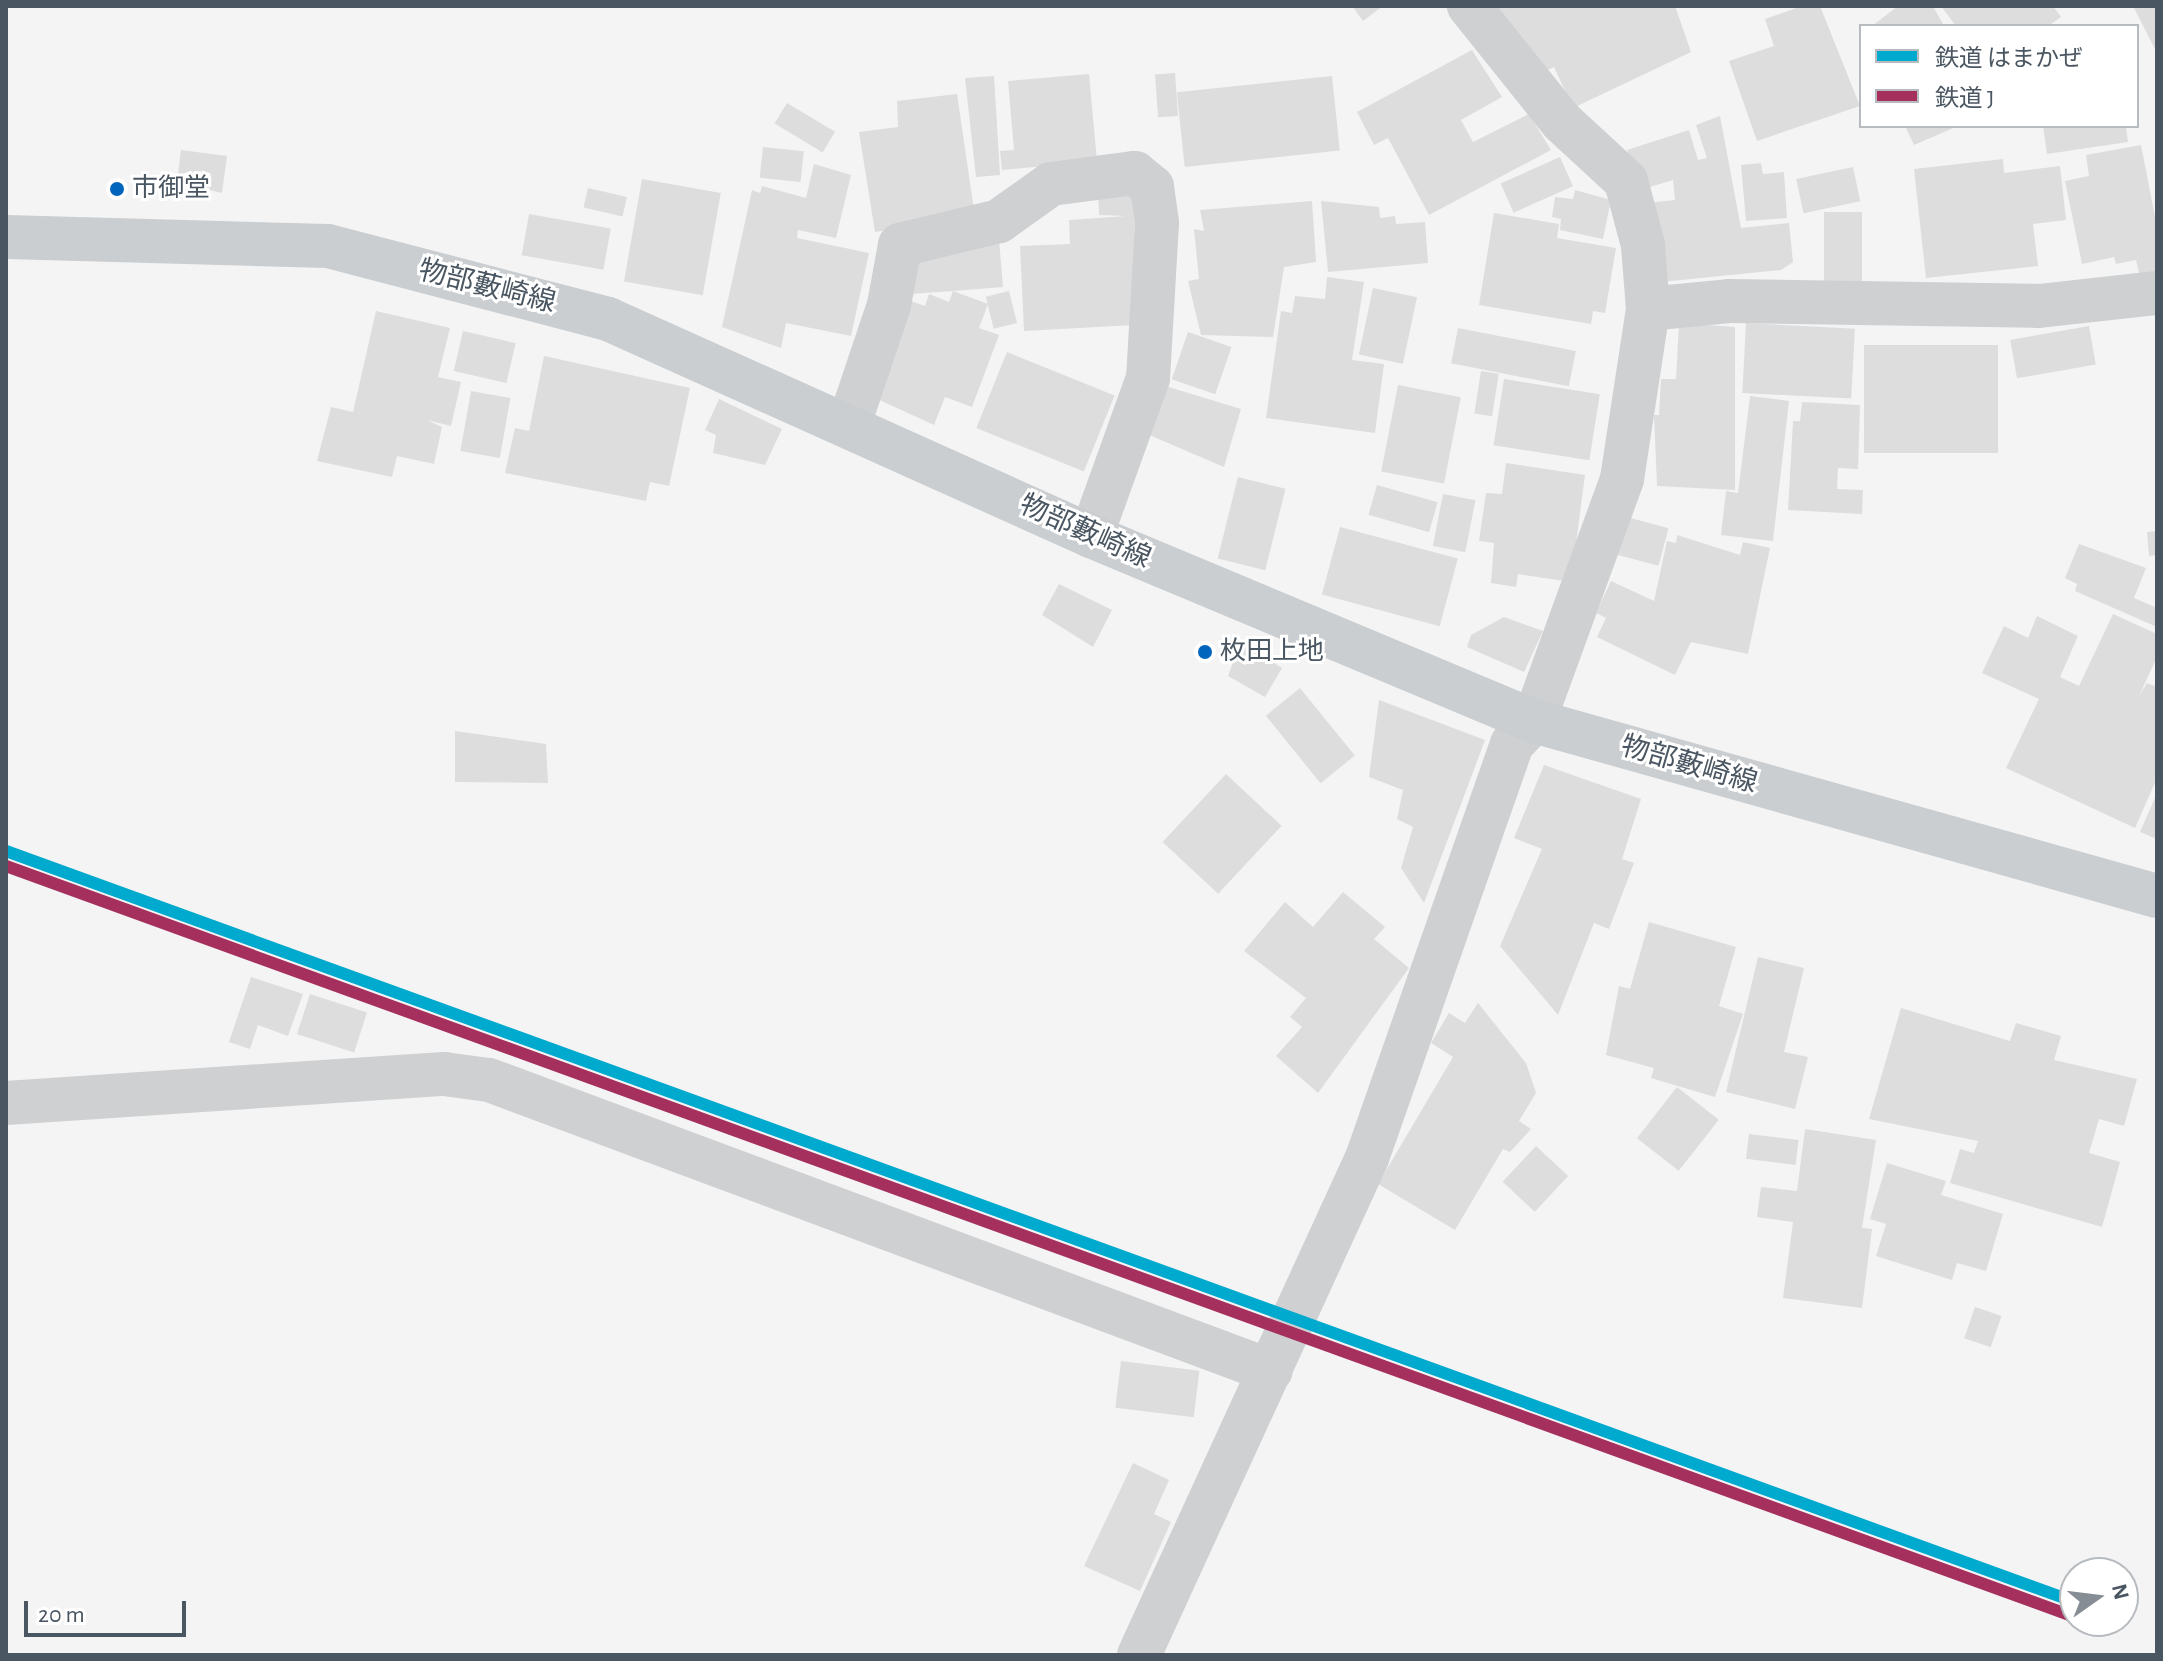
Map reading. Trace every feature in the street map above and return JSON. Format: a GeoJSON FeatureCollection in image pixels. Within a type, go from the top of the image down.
{"type":"FeatureCollection","features":[{"type":"Feature","properties":{"kind":"main road","name":"物部藪崎線"},"geometry":{"type":"LineString","coordinates":[[6,237],[328,246],[608,319],[849,424],[1091,536],[1534,721],[2157,896]]}},
{"type":"Feature","properties":{"kind":"street"},"geometry":{"type":"LineString","coordinates":[[1139,1655],[1367,1158],[1512,744],[1534,721],[1622,479],[1648,309],[1643,245],[1626,181],[1562,122],[1469,6]]}},
{"type":"Feature","properties":{"kind":"street"},"geometry":{"type":"LineString","coordinates":[[849,424],[889,305],[900,245],[999,221],[1051,184],[1135,173],[1152,187],[1157,223],[1148,378],[1091,536]]}},
{"type":"Feature","properties":{"kind":"street"},"geometry":{"type":"LineString","coordinates":[[1648,309],[1729,301],[2039,306],[2157,293]]}},
{"type":"Feature","properties":{"kind":"street"},"geometry":{"type":"LineString","coordinates":[[6,1103],[444,1074],[489,1080],[1271,1371]]}},
{"type":"Feature","properties":{"kind":"building"},"geometry":{"type":"Polygon","coordinates":[[[1352,6],[1383,6],[1363,21],[1352,6]]]}},
{"type":"Feature","properties":{"kind":"building"},"geometry":{"type":"Polygon","coordinates":[[[1496,6],[1675,6],[1691,52],[1573,108],[1554,67],[1542,73],[1496,6]]]}},
{"type":"Feature","properties":{"kind":"building"},"geometry":{"type":"Polygon","coordinates":[[[1802,6],[1820,6],[1859,106],[1757,141],[1729,61],[1774,46],[1765,19],[1802,6]]]}},
{"type":"Feature","properties":{"kind":"building"},"geometry":{"type":"Polygon","coordinates":[[[1898,6],[1933,6],[1943,24],[1875,24],[1898,6]]]}},
{"type":"Feature","properties":{"kind":"building"},"geometry":{"type":"Polygon","coordinates":[[[1941,6],[2053,6],[2061,17],[2051,24],[1954,24],[1941,6]]]}},
{"type":"Feature","properties":{"kind":"building"},"geometry":{"type":"Polygon","coordinates":[[[2133,6],[2157,6],[2157,53],[2133,6]]]}},
{"type":"Feature","properties":{"kind":"building"},"geometry":{"type":"Polygon","coordinates":[[[1472,50],[1502,97],[1461,120],[1473,142],[1529,114],[1551,150],[1429,215],[1388,138],[1374,145],[1357,112],[1472,50]]]}},
{"type":"Feature","properties":{"kind":"building"},"geometry":{"type":"Polygon","coordinates":[[[1175,73],[1178,116],[1158,117],[1155,74],[1175,73]]]}},
{"type":"Feature","properties":{"kind":"building"},"geometry":{"type":"Polygon","coordinates":[[[1089,74],[1097,161],[1002,170],[1000,151],[1014,150],[1008,81],[1089,74]]]}},
{"type":"Feature","properties":{"kind":"building"},"geometry":{"type":"Polygon","coordinates":[[[994,76],[1000,175],[976,177],[965,78],[994,76]]]}},
{"type":"Feature","properties":{"kind":"building"},"geometry":{"type":"Polygon","coordinates":[[[1332,76],[1340,151],[1185,167],[1177,92],[1332,76]]]}},
{"type":"Feature","properties":{"kind":"building"},"geometry":{"type":"Polygon","coordinates":[[[957,94],[975,217],[875,232],[859,132],[898,127],[897,101],[957,94]]]}},
{"type":"Feature","properties":{"kind":"building"},"geometry":{"type":"Polygon","coordinates":[[[787,103],[835,132],[823,152],[775,124],[787,103]]]}},
{"type":"Feature","properties":{"kind":"building"},"geometry":{"type":"Polygon","coordinates":[[[1720,116],[1741,228],[1789,223],[1793,262],[1781,270],[1661,282],[1646,203],[1675,200],[1673,180],[1640,190],[1627,150],[1689,130],[1698,160],[1707,158],[1696,125],[1720,116]]]}},
{"type":"Feature","properties":{"kind":"building"},"geometry":{"type":"Polygon","coordinates":[[[1906,128],[1953,128],[1914,145],[1906,128]]]}},
{"type":"Feature","properties":{"kind":"building"},"geometry":{"type":"Polygon","coordinates":[[[2043,128],[2126,128],[2128,142],[2047,154],[2043,128]]]}},
{"type":"Feature","properties":{"kind":"building"},"geometry":{"type":"Polygon","coordinates":[[[2141,145],[2157,227],[2157,273],[2140,277],[2136,260],[2116,264],[2114,257],[2082,264],[2065,181],[2089,176],[2086,155],[2141,145]]]}},
{"type":"Feature","properties":{"kind":"building"},"geometry":{"type":"Polygon","coordinates":[[[763,147],[804,151],[801,182],[760,178],[763,147]]]}},
{"type":"Feature","properties":{"kind":"building"},"geometry":{"type":"Polygon","coordinates":[[[181,150],[227,156],[222,193],[177,182],[181,150]]]}},
{"type":"Feature","properties":{"kind":"building"},"geometry":{"type":"Polygon","coordinates":[[[1560,157],[1573,186],[1514,213],[1501,183],[1560,157]]]}},
{"type":"Feature","properties":{"kind":"building"},"geometry":{"type":"Polygon","coordinates":[[[2003,159],[2004,173],[2060,166],[2066,220],[2033,224],[2038,266],[1926,278],[1914,169],[2003,159]]]}},
{"type":"Feature","properties":{"kind":"building"},"geometry":{"type":"Polygon","coordinates":[[[1761,163],[1763,174],[1784,172],[1787,218],[1746,221],[1741,165],[1761,163]]]}},
{"type":"Feature","properties":{"kind":"building"},"geometry":{"type":"Polygon","coordinates":[[[814,164],[851,175],[836,238],[798,230],[797,238],[869,253],[851,336],[786,323],[781,348],[722,327],[752,190],[760,193],[762,186],[806,198],[814,164]]]}},
{"type":"Feature","properties":{"kind":"building"},"geometry":{"type":"Polygon","coordinates":[[[1853,167],[1860,201],[1804,213],[1796,179],[1853,167]]]}},
{"type":"Feature","properties":{"kind":"building"},"geometry":{"type":"Polygon","coordinates":[[[642,179],[721,193],[703,295],[624,281],[642,179]]]}},
{"type":"Feature","properties":{"kind":"building"},"geometry":{"type":"Polygon","coordinates":[[[1135,184],[1134,325],[1024,331],[1020,246],[1070,244],[1069,220],[1126,216],[1099,215],[1098,185],[1135,184]]]}},
{"type":"Feature","properties":{"kind":"building"},"geometry":{"type":"Polygon","coordinates":[[[588,188],[627,197],[622,216],[584,207],[588,188]]]}},
{"type":"Feature","properties":{"kind":"building"},"geometry":{"type":"Polygon","coordinates":[[[1575,190],[1611,200],[1603,239],[1560,230],[1561,219],[1552,217],[1555,197],[1573,199],[1575,190]]]}},
{"type":"Feature","properties":{"kind":"building"},"geometry":{"type":"Polygon","coordinates":[[[1312,201],[1316,262],[1284,267],[1273,337],[1201,335],[1188,281],[1199,279],[1194,229],[1204,231],[1200,210],[1312,201]]]}},
{"type":"Feature","properties":{"kind":"building"},"geometry":{"type":"Polygon","coordinates":[[[1321,201],[1379,207],[1380,218],[1395,216],[1396,224],[1425,222],[1428,263],[1328,272],[1321,201]]]}},
{"type":"Feature","properties":{"kind":"building"},"geometry":{"type":"Polygon","coordinates":[[[1824,212],[1862,212],[1862,282],[1824,282],[1824,212]]]}},
{"type":"Feature","properties":{"kind":"building"},"geometry":{"type":"Polygon","coordinates":[[[1494,213],[1559,224],[1557,238],[1616,248],[1605,313],[1593,311],[1591,324],[1479,305],[1494,213]]]}},
{"type":"Feature","properties":{"kind":"building"},"geometry":{"type":"Polygon","coordinates":[[[529,214],[611,228],[603,270],[522,255],[529,214]]]}},
{"type":"Feature","properties":{"kind":"building"},"geometry":{"type":"Polygon","coordinates":[[[999,239],[1003,287],[910,294],[907,262],[999,239]]]}},
{"type":"Feature","properties":{"kind":"building"},"geometry":{"type":"Polygon","coordinates":[[[1327,277],[1364,282],[1352,360],[1384,364],[1375,433],[1266,418],[1281,311],[1292,313],[1295,296],[1325,299],[1327,277]]]}},
{"type":"Feature","properties":{"kind":"building"},"geometry":{"type":"Polygon","coordinates":[[[1373,288],[1417,297],[1403,364],[1359,355],[1373,288]]]}},
{"type":"Feature","properties":{"kind":"building"},"geometry":{"type":"Polygon","coordinates":[[[953,291],[988,304],[979,328],[999,335],[972,407],[945,397],[934,425],[875,398],[905,299],[925,306],[929,294],[949,302],[953,291]]]}},
{"type":"Feature","properties":{"kind":"building"},"geometry":{"type":"Polygon","coordinates":[[[1009,291],[1017,323],[994,329],[986,297],[1009,291]]]}},
{"type":"Feature","properties":{"kind":"building"},"geometry":{"type":"Polygon","coordinates":[[[376,311],[450,328],[438,377],[461,382],[451,426],[427,420],[442,427],[434,464],[397,456],[392,477],[317,461],[331,407],[353,412],[376,311]]]}},
{"type":"Feature","properties":{"kind":"building"},"geometry":{"type":"Polygon","coordinates":[[[1679,323],[1735,327],[1735,490],[1657,486],[1654,415],[1659,415],[1661,379],[1676,379],[1679,323]]]}},
{"type":"Feature","properties":{"kind":"building"},"geometry":{"type":"Polygon","coordinates":[[[1746,323],[1855,329],[1851,399],[1742,393],[1746,323]]]}},
{"type":"Feature","properties":{"kind":"building"},"geometry":{"type":"Polygon","coordinates":[[[2089,326],[2096,364],[2017,378],[2010,340],[2089,326]]]}},
{"type":"Feature","properties":{"kind":"building"},"geometry":{"type":"Polygon","coordinates":[[[1458,328],[1576,351],[1569,386],[1451,363],[1458,328]]]}},
{"type":"Feature","properties":{"kind":"building"},"geometry":{"type":"Polygon","coordinates":[[[463,331],[516,343],[506,383],[454,371],[463,331]]]}},
{"type":"Feature","properties":{"kind":"building"},"geometry":{"type":"Polygon","coordinates":[[[1188,332],[1231,347],[1215,394],[1172,379],[1188,332]]]}},
{"type":"Feature","properties":{"kind":"building"},"geometry":{"type":"Polygon","coordinates":[[[1864,345],[1998,345],[1998,453],[1864,453],[1864,345]]]}},
{"type":"Feature","properties":{"kind":"building"},"geometry":{"type":"Polygon","coordinates":[[[1007,352],[1115,395],[1084,471],[976,428],[1007,352]]]}},
{"type":"Feature","properties":{"kind":"building"},"geometry":{"type":"Polygon","coordinates":[[[544,356],[690,388],[669,486],[650,482],[646,501],[505,473],[515,428],[529,431],[544,356]]]}},
{"type":"Feature","properties":{"kind":"building"},"geometry":{"type":"Polygon","coordinates":[[[1481,371],[1499,374],[1492,416],[1474,413],[1481,371]]]}},
{"type":"Feature","properties":{"kind":"building"},"geometry":{"type":"Polygon","coordinates":[[[1504,379],[1600,394],[1589,460],[1494,445],[1504,379]]]}},
{"type":"Feature","properties":{"kind":"building"},"geometry":{"type":"Polygon","coordinates":[[[1162,385],[1241,409],[1224,467],[1147,434],[1162,385]]]}},
{"type":"Feature","properties":{"kind":"building"},"geometry":{"type":"Polygon","coordinates":[[[1398,385],[1461,397],[1444,484],[1381,471],[1398,385]]]}},
{"type":"Feature","properties":{"kind":"building"},"geometry":{"type":"Polygon","coordinates":[[[471,391],[510,398],[500,458],[460,451],[471,391]]]}},
{"type":"Feature","properties":{"kind":"building"},"geometry":{"type":"Polygon","coordinates":[[[1750,396],[1789,401],[1773,541],[1721,535],[1726,491],[1738,493],[1750,396]]]}},
{"type":"Feature","properties":{"kind":"building"},"geometry":{"type":"Polygon","coordinates":[[[719,399],[782,429],[765,465],[713,453],[716,435],[705,430],[719,399]]]}},
{"type":"Feature","properties":{"kind":"building"},"geometry":{"type":"Polygon","coordinates":[[[1802,402],[1860,405],[1858,469],[1838,468],[1837,489],[1863,490],[1862,514],[1788,510],[1793,421],[1800,421],[1802,402]]]}},
{"type":"Feature","properties":{"kind":"building"},"geometry":{"type":"Polygon","coordinates":[[[1506,463],[1585,475],[1571,582],[1518,574],[1516,587],[1491,583],[1494,543],[1479,541],[1486,493],[1502,494],[1506,463]]]}},
{"type":"Feature","properties":{"kind":"building"},"geometry":{"type":"Polygon","coordinates":[[[1238,477],[1286,489],[1265,570],[1218,559],[1238,477]]]}},
{"type":"Feature","properties":{"kind":"building"},"geometry":{"type":"Polygon","coordinates":[[[1377,485],[1438,502],[1429,532],[1368,515],[1377,485]]]}},
{"type":"Feature","properties":{"kind":"building"},"geometry":{"type":"Polygon","coordinates":[[[1443,494],[1475,500],[1465,552],[1433,546],[1443,494]]]}},
{"type":"Feature","properties":{"kind":"building"},"geometry":{"type":"Polygon","coordinates":[[[1627,517],[1669,528],[1658,566],[1617,555],[1627,517]]]}},
{"type":"Feature","properties":{"kind":"building"},"geometry":{"type":"Polygon","coordinates":[[[1340,527],[1458,559],[1440,626],[1322,595],[1340,527]]]}},
{"type":"Feature","properties":{"kind":"building"},"geometry":{"type":"Polygon","coordinates":[[[2157,531],[2157,555],[2149,556],[2147,532],[2157,531]]]}},
{"type":"Feature","properties":{"kind":"building"},"geometry":{"type":"Polygon","coordinates":[[[1677,535],[1740,555],[1743,542],[1770,548],[1748,654],[1691,642],[1675,675],[1597,637],[1606,618],[1596,613],[1611,581],[1654,601],[1667,541],[1676,543],[1677,535]]]}},
{"type":"Feature","properties":{"kind":"building"},"geometry":{"type":"Polygon","coordinates":[[[2079,544],[2146,568],[2134,598],[2157,608],[2157,627],[2075,591],[2077,584],[2065,578],[2079,544]]]}},
{"type":"Feature","properties":{"kind":"building"},"geometry":{"type":"Polygon","coordinates":[[[1059,584],[1112,610],[1093,647],[1042,615],[1059,584]]]}},
{"type":"Feature","properties":{"kind":"building"},"geometry":{"type":"Polygon","coordinates":[[[2113,614],[2157,634],[2157,657],[2139,696],[2147,683],[2157,687],[2157,778],[2135,828],[2006,768],[2039,699],[1982,673],[2004,626],[2028,638],[2037,616],[2078,636],[2060,677],[2079,686],[2113,614]]]}},
{"type":"Feature","properties":{"kind":"building"},"geometry":{"type":"Polygon","coordinates":[[[1504,617],[1543,631],[1524,672],[1467,647],[1471,635],[1504,617]]]}},
{"type":"Feature","properties":{"kind":"building"},"geometry":{"type":"Polygon","coordinates":[[[1240,643],[1282,668],[1265,697],[1228,676],[1240,643]]]}},
{"type":"Feature","properties":{"kind":"building"},"geometry":{"type":"Polygon","coordinates":[[[1300,688],[1355,756],[1321,783],[1266,716],[1300,688]]]}},
{"type":"Feature","properties":{"kind":"building"},"geometry":{"type":"Polygon","coordinates":[[[1379,700],[1485,740],[1424,903],[1401,868],[1413,827],[1397,819],[1403,790],[1369,777],[1379,700]]]}},
{"type":"Feature","properties":{"kind":"building"},"geometry":{"type":"Polygon","coordinates":[[[455,731],[546,744],[548,783],[455,782],[455,731]]]}},
{"type":"Feature","properties":{"kind":"building"},"geometry":{"type":"Polygon","coordinates":[[[1544,765],[1641,799],[1622,859],[1634,863],[1609,929],[1594,923],[1558,1015],[1500,946],[1542,849],[1514,838],[1544,765]]]}},
{"type":"Feature","properties":{"kind":"building"},"geometry":{"type":"Polygon","coordinates":[[[1226,774],[1282,826],[1218,894],[1163,842],[1226,774]]]}},
{"type":"Feature","properties":{"kind":"building"},"geometry":{"type":"Polygon","coordinates":[[[2157,793],[2157,839],[2140,832],[2157,793]]]}},
{"type":"Feature","properties":{"kind":"building"},"geometry":{"type":"Polygon","coordinates":[[[1343,892],[1385,927],[1374,939],[1409,968],[1318,1093],[1276,1056],[1302,1027],[1290,1017],[1306,998],[1244,951],[1285,902],[1313,927],[1343,892]]]}},
{"type":"Feature","properties":{"kind":"building"},"geometry":{"type":"Polygon","coordinates":[[[1649,922],[1736,947],[1719,1006],[1743,1014],[1715,1097],[1651,1078],[1654,1068],[1606,1055],[1619,986],[1630,989],[1649,922]]]}},
{"type":"Feature","properties":{"kind":"building"},"geometry":{"type":"Polygon","coordinates":[[[1758,957],[1804,968],[1784,1052],[1808,1057],[1795,1109],[1726,1092],[1758,957]]]}},
{"type":"Feature","properties":{"kind":"building"},"geometry":{"type":"Polygon","coordinates":[[[251,977],[303,994],[288,1036],[258,1025],[250,1049],[229,1042],[251,977]]]}},
{"type":"Feature","properties":{"kind":"building"},"geometry":{"type":"Polygon","coordinates":[[[310,994],[367,1013],[354,1052],[297,1034],[310,994]]]}},
{"type":"Feature","properties":{"kind":"building"},"geometry":{"type":"Polygon","coordinates":[[[1478,1003],[1526,1063],[1536,1093],[1519,1121],[1531,1129],[1510,1152],[1503,1149],[1455,1230],[1378,1184],[1453,1057],[1431,1043],[1449,1013],[1465,1023],[1478,1003]]]}},
{"type":"Feature","properties":{"kind":"building"},"geometry":{"type":"Polygon","coordinates":[[[1901,1008],[2010,1041],[2016,1023],[2061,1036],[2054,1060],[2137,1079],[2124,1126],[2099,1119],[2089,1153],[2120,1162],[2102,1227],[1950,1183],[1960,1149],[1974,1153],[1978,1141],[1869,1119],[1901,1008]]]}},
{"type":"Feature","properties":{"kind":"building"},"geometry":{"type":"Polygon","coordinates":[[[1677,1087],[1719,1120],[1679,1171],[1637,1138],[1677,1087]]]}},
{"type":"Feature","properties":{"kind":"building"},"geometry":{"type":"Polygon","coordinates":[[[1805,1129],[1876,1140],[1862,1228],[1872,1229],[1862,1308],[1783,1298],[1793,1222],[1757,1217],[1761,1187],[1797,1191],[1805,1129]]]}},
{"type":"Feature","properties":{"kind":"building"},"geometry":{"type":"Polygon","coordinates":[[[1749,1134],[1799,1140],[1796,1165],[1746,1159],[1749,1134]]]}},
{"type":"Feature","properties":{"kind":"building"},"geometry":{"type":"Polygon","coordinates":[[[1536,1146],[1568,1176],[1535,1212],[1503,1182],[1536,1146]]]}},
{"type":"Feature","properties":{"kind":"building"},"geometry":{"type":"Polygon","coordinates":[[[1887,1163],[1946,1181],[1941,1195],[2003,1214],[1986,1271],[1957,1263],[1952,1280],[1876,1256],[1886,1224],[1870,1219],[1887,1163]]]}},
{"type":"Feature","properties":{"kind":"building"},"geometry":{"type":"Polygon","coordinates":[[[1975,1307],[2001,1316],[1991,1347],[1964,1338],[1975,1307]]]}},
{"type":"Feature","properties":{"kind":"building"},"geometry":{"type":"Polygon","coordinates":[[[1121,1361],[1199,1371],[1194,1417],[1115,1408],[1121,1361]]]}},
{"type":"Feature","properties":{"kind":"building"},"geometry":{"type":"Polygon","coordinates":[[[1133,1463],[1169,1480],[1154,1514],[1171,1522],[1140,1591],[1084,1566],[1133,1463]]]}},
{"type":"Feature","properties":{"kind":"rail line","name":"はまかぜ"},"geometry":{"type":"LineString","coordinates":[[6,851],[2059,1596]]}},
{"type":"Feature","properties":{"kind":"rail line","name":"J"},"geometry":{"type":"LineString","coordinates":[[6,866],[2059,1611]]}},
{"type":"Feature","properties":{"kind":"place","name":"市御堂"},"geometry":{"type":"Point","coordinates":[117,189]}},
{"type":"Feature","properties":{"kind":"place","name":"枚田上地"},"geometry":{"type":"Point","coordinates":[1205,652]}}]}
